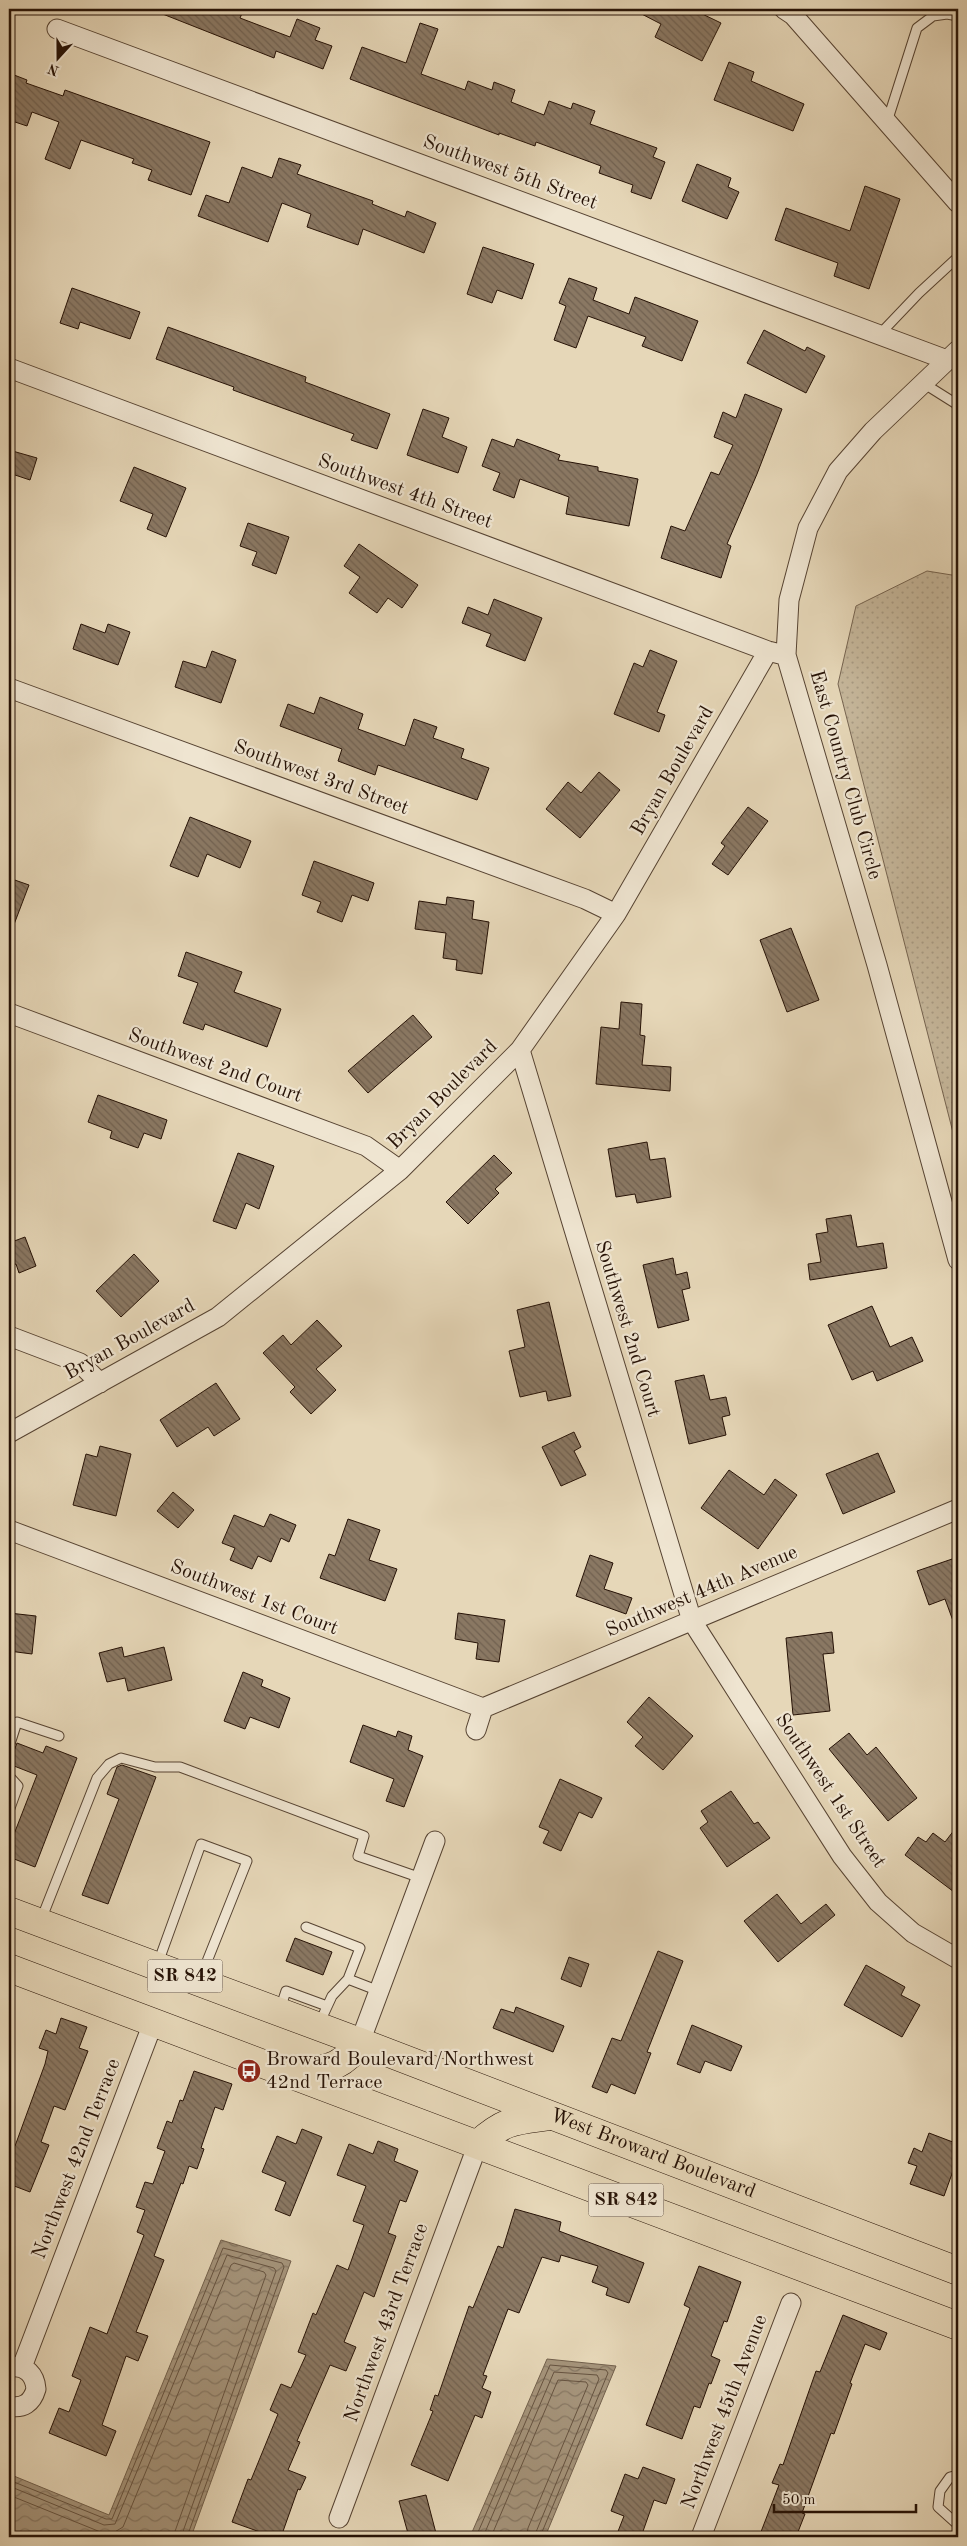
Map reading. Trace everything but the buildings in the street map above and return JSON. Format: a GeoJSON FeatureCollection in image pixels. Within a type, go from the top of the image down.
{"type":"FeatureCollection","features":[{"type":"Feature","properties":{"kind":"main road","name":"West Broward Boulevard"},"geometry":{"type":"LineString","coordinates":[[9,1911],[279,2011],[322,2016],[360,2042],[958,2271]]}},
{"type":"Feature","properties":{"kind":"main road","name":"SR 842"},"geometry":{"type":"LineString","coordinates":[[9,1968],[958,2326]]}},
{"type":"Feature","properties":{"kind":"main road"},"geometry":{"type":"LineString","coordinates":[[294,2075],[333,2067],[352,2055],[360,2042]]}},
{"type":"Feature","properties":{"kind":"main road"},"geometry":{"type":"LineString","coordinates":[[478,2144],[497,2127],[516,2121],[553,2116]]}},
{"type":"Feature","properties":{"kind":"street"},"geometry":{"type":"LineString","coordinates":[[784,9],[793,15],[958,203]]}},
{"type":"Feature","properties":{"kind":"street","name":"Southwest 5th Street"},"geometry":{"type":"LineString","coordinates":[[57,29],[879,335],[953,355]]}},
{"type":"Feature","properties":{"kind":"street","name":"East Country Club Circle"},"geometry":{"type":"LineString","coordinates":[[953,355],[873,431],[838,471],[808,528],[777,653],[877,965],[958,1260]]}},
{"type":"Feature","properties":{"kind":"street","name":"Southwest 4th Street"},"geometry":{"type":"LineString","coordinates":[[9,368],[777,653]]}},
{"type":"Feature","properties":{"kind":"street","name":"Bryan Boulevard"},"geometry":{"type":"LineString","coordinates":[[9,1433],[218,1317],[400,1170],[520,1050],[616,914],[777,653]]}},
{"type":"Feature","properties":{"kind":"street","name":"Southwest 3rd Street"},"geometry":{"type":"LineString","coordinates":[[9,688],[585,899],[616,914]]}},
{"type":"Feature","properties":{"kind":"street","name":"Southwest 2nd Court"},"geometry":{"type":"LineString","coordinates":[[9,1013],[366,1146],[400,1170]]}},
{"type":"Feature","properties":{"kind":"street","name":"Southwest 2nd Court"},"geometry":{"type":"LineString","coordinates":[[520,1050],[692,1621]]}},
{"type":"Feature","properties":{"kind":"street"},"geometry":{"type":"LineString","coordinates":[[9,1336],[80,1362],[100,1383]]}},
{"type":"Feature","properties":{"kind":"street","name":"Southwest 44th Avenue"},"geometry":{"type":"LineString","coordinates":[[484,1708],[958,1509]]}},
{"type":"Feature","properties":{"kind":"street","name":"Southwest 1st Court"},"geometry":{"type":"LineString","coordinates":[[9,1530],[484,1708]]}},
{"type":"Feature","properties":{"kind":"street","name":"Southwest 1st Street"},"geometry":{"type":"LineString","coordinates":[[692,1621],[842,1856],[878,1902],[913,1933],[958,1959]]}},
{"type":"Feature","properties":{"kind":"street"},"geometry":{"type":"LineString","coordinates":[[476,1730],[484,1708]]}},
{"type":"Feature","properties":{"kind":"street"},"geometry":{"type":"LineString","coordinates":[[360,2042],[435,1841]]}},
{"type":"Feature","properties":{"kind":"street","name":"Northwest 42nd Terrace"},"geometry":{"type":"LineString","coordinates":[[9,2406],[24,2405],[34,2395],[36,2389],[33,2375],[15,2367],[153,2023]]}},
{"type":"Feature","properties":{"kind":"street","name":"Northwest 43rd Terrace"},"geometry":{"type":"LineString","coordinates":[[338,2518],[478,2144]]}},
{"type":"Feature","properties":{"kind":"street","name":"Northwest 45th Avenue"},"geometry":{"type":"LineString","coordinates":[[701,2537],[791,2302]]}},
{"type":"Feature","properties":{"kind":"lane"},"geometry":{"type":"LineString","coordinates":[[887,123],[916,28],[933,16],[947,14],[958,16]]}},
{"type":"Feature","properties":{"kind":"lane"},"geometry":{"type":"LineString","coordinates":[[879,335],[919,292],[958,257]]}},
{"type":"Feature","properties":{"kind":"lane"},"geometry":{"type":"LineString","coordinates":[[924,383],[958,405]]}},
{"type":"Feature","properties":{"kind":"lane"},"geometry":{"type":"LineString","coordinates":[[9,1747],[17,1722],[60,1736]]}},
{"type":"Feature","properties":{"kind":"lane"},"geometry":{"type":"LineString","coordinates":[[40,1922],[97,1778],[109,1764],[121,1758],[155,1767],[180,1767],[364,1836],[358,1856],[421,1878]]}},
{"type":"Feature","properties":{"kind":"lane"},"geometry":{"type":"LineString","coordinates":[[9,1776],[18,1786],[9,1811]]}},
{"type":"Feature","properties":{"kind":"lane"},"geometry":{"type":"LineString","coordinates":[[157,1966],[201,1844],[247,1861],[199,1982]]}},
{"type":"Feature","properties":{"kind":"lane"},"geometry":{"type":"LineString","coordinates":[[306,1927],[360,1948],[348,1979],[332,1996],[322,2016]]}},
{"type":"Feature","properties":{"kind":"lane"},"geometry":{"type":"LineString","coordinates":[[348,1979],[379,1991]]}},
{"type":"Feature","properties":{"kind":"lane"},"geometry":{"type":"LineString","coordinates":[[958,2476],[950,2477],[940,2491],[938,2507],[958,2525]]}},
{"type":"Feature","properties":{"kind":"shaded area"},"geometry":{"type":"Polygon","coordinates":[[[927,571],[958,576],[958,1152],[838,684],[856,606],[927,571]]]}},
{"type":"Feature","properties":{"kind":"water"},"geometry":{"type":"Polygon","coordinates":[[[221,2240],[291,2261],[191,2537],[9,2537],[9,2474],[109,2515],[221,2240]]]}},
{"type":"Feature","properties":{"kind":"water"},"geometry":{"type":"Polygon","coordinates":[[[547,2359],[616,2366],[545,2537],[470,2537],[547,2359]]]}},
{"type":"Feature","properties":{"kind":"place","name":"Broward Boulevard/Northwest 42nd Terrace"},"geometry":{"type":"Point","coordinates":[249,2071]}}]}
